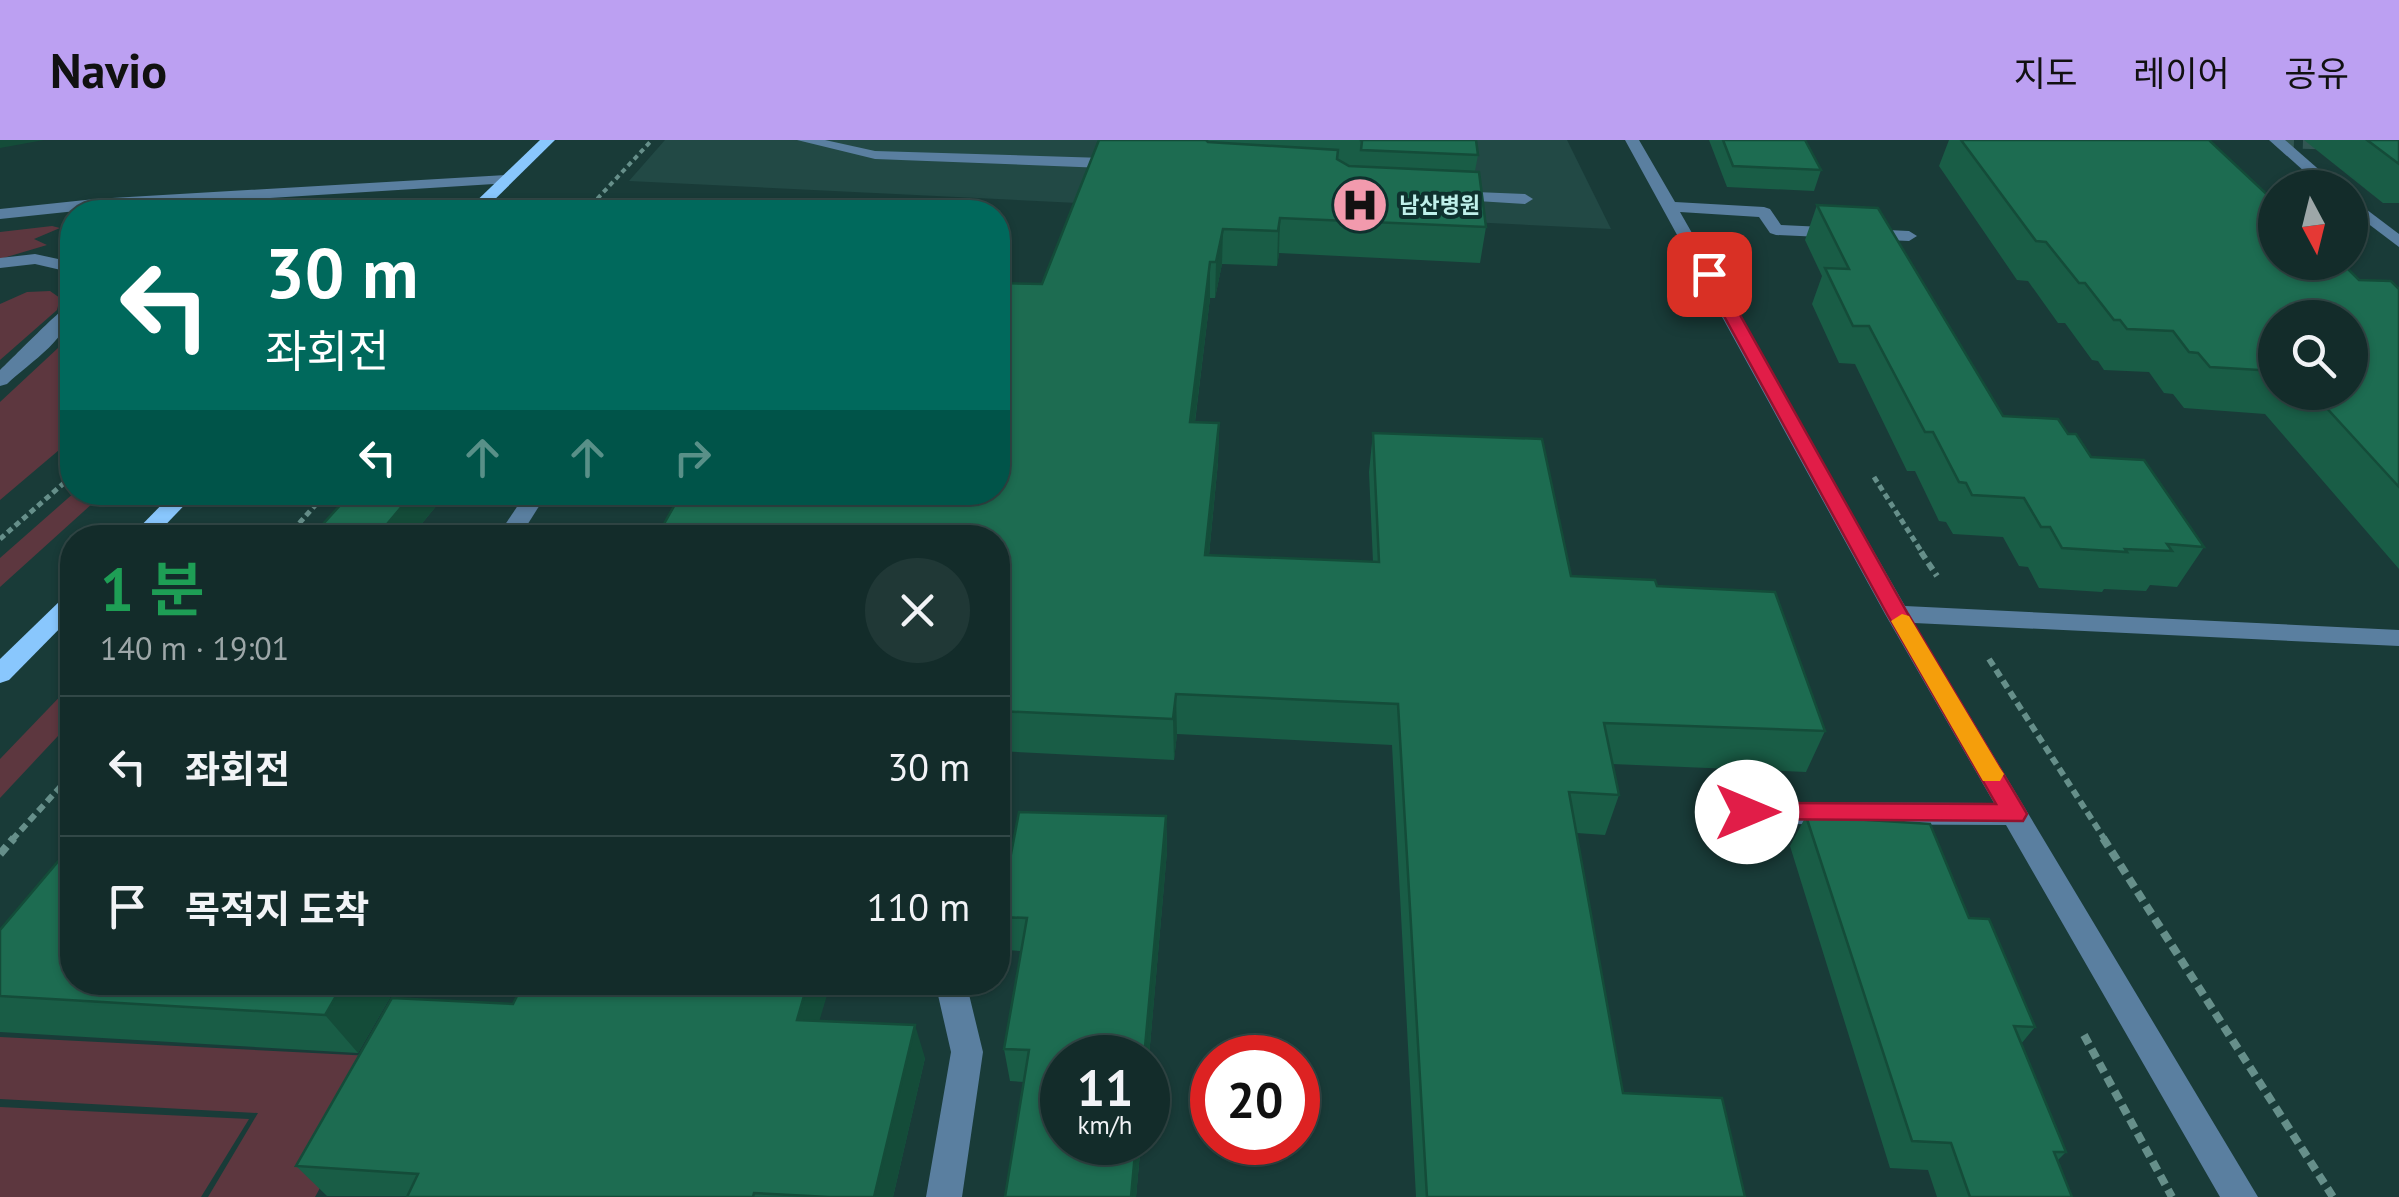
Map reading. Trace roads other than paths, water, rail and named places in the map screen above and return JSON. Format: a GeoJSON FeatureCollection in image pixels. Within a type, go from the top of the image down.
{"type":"FeatureCollection","features":[{"type":"Feature","properties":{"kind":"main road"},"geometry":{"type":"LineString","coordinates":[[485,200],[548,140]]}},
{"type":"Feature","properties":{"kind":"main road"},"geometry":{"type":"LineString","coordinates":[[153,525],[174,505]]}},
{"type":"Feature","properties":{"kind":"main road"},"geometry":{"type":"LineString","coordinates":[[0,674],[60,616]]}},
{"type":"Feature","properties":{"kind":"street"},"geometry":{"type":"LineString","coordinates":[[804,140],[875,154],[1104,164]]}},
{"type":"Feature","properties":{"kind":"street"},"geometry":{"type":"LineString","coordinates":[[1632,140],[1898,614],[2240,1197]]}},
{"type":"Feature","properties":{"kind":"street"},"geometry":{"type":"LineString","coordinates":[[2276,140],[2312,170]]}},
{"type":"Feature","properties":{"kind":"street"},"geometry":{"type":"LineString","coordinates":[[163,200],[506,180]]}},
{"type":"Feature","properties":{"kind":"street"},"geometry":{"type":"LineString","coordinates":[[1426,195],[1525,200]]}},
{"type":"Feature","properties":{"kind":"street"},"geometry":{"type":"LineString","coordinates":[[1672,206],[1764,212],[1776,230],[1909,236]]}},
{"type":"Feature","properties":{"kind":"street"},"geometry":{"type":"LineString","coordinates":[[0,214],[60,208]]}},
{"type":"Feature","properties":{"kind":"street"},"geometry":{"type":"LineString","coordinates":[[2368,217],[2399,242]]}},
{"type":"Feature","properties":{"kind":"street"},"geometry":{"type":"LineString","coordinates":[[0,263],[60,262]]}},
{"type":"Feature","properties":{"kind":"street"},"geometry":{"type":"LineString","coordinates":[[0,380],[60,324]]}},
{"type":"Feature","properties":{"kind":"street"},"geometry":{"type":"LineString","coordinates":[[1898,614],[2399,638]]}},
{"type":"Feature","properties":{"kind":"street"},"geometry":{"type":"LineString","coordinates":[[1747,812],[2014,814]]}},
{"type":"Feature","properties":{"kind":"street"},"geometry":{"type":"LineString","coordinates":[[944,1197],[967,1052],[953,995]]}},
{"type":"Feature","properties":{"kind":"tunnel"},"geometry":{"type":"LineString","coordinates":[[2278,140],[2399,144]]}},
{"type":"Feature","properties":{"kind":"place","name":"남산병원"},"geometry":{"type":"Point","coordinates":[1360,205]}}]}
